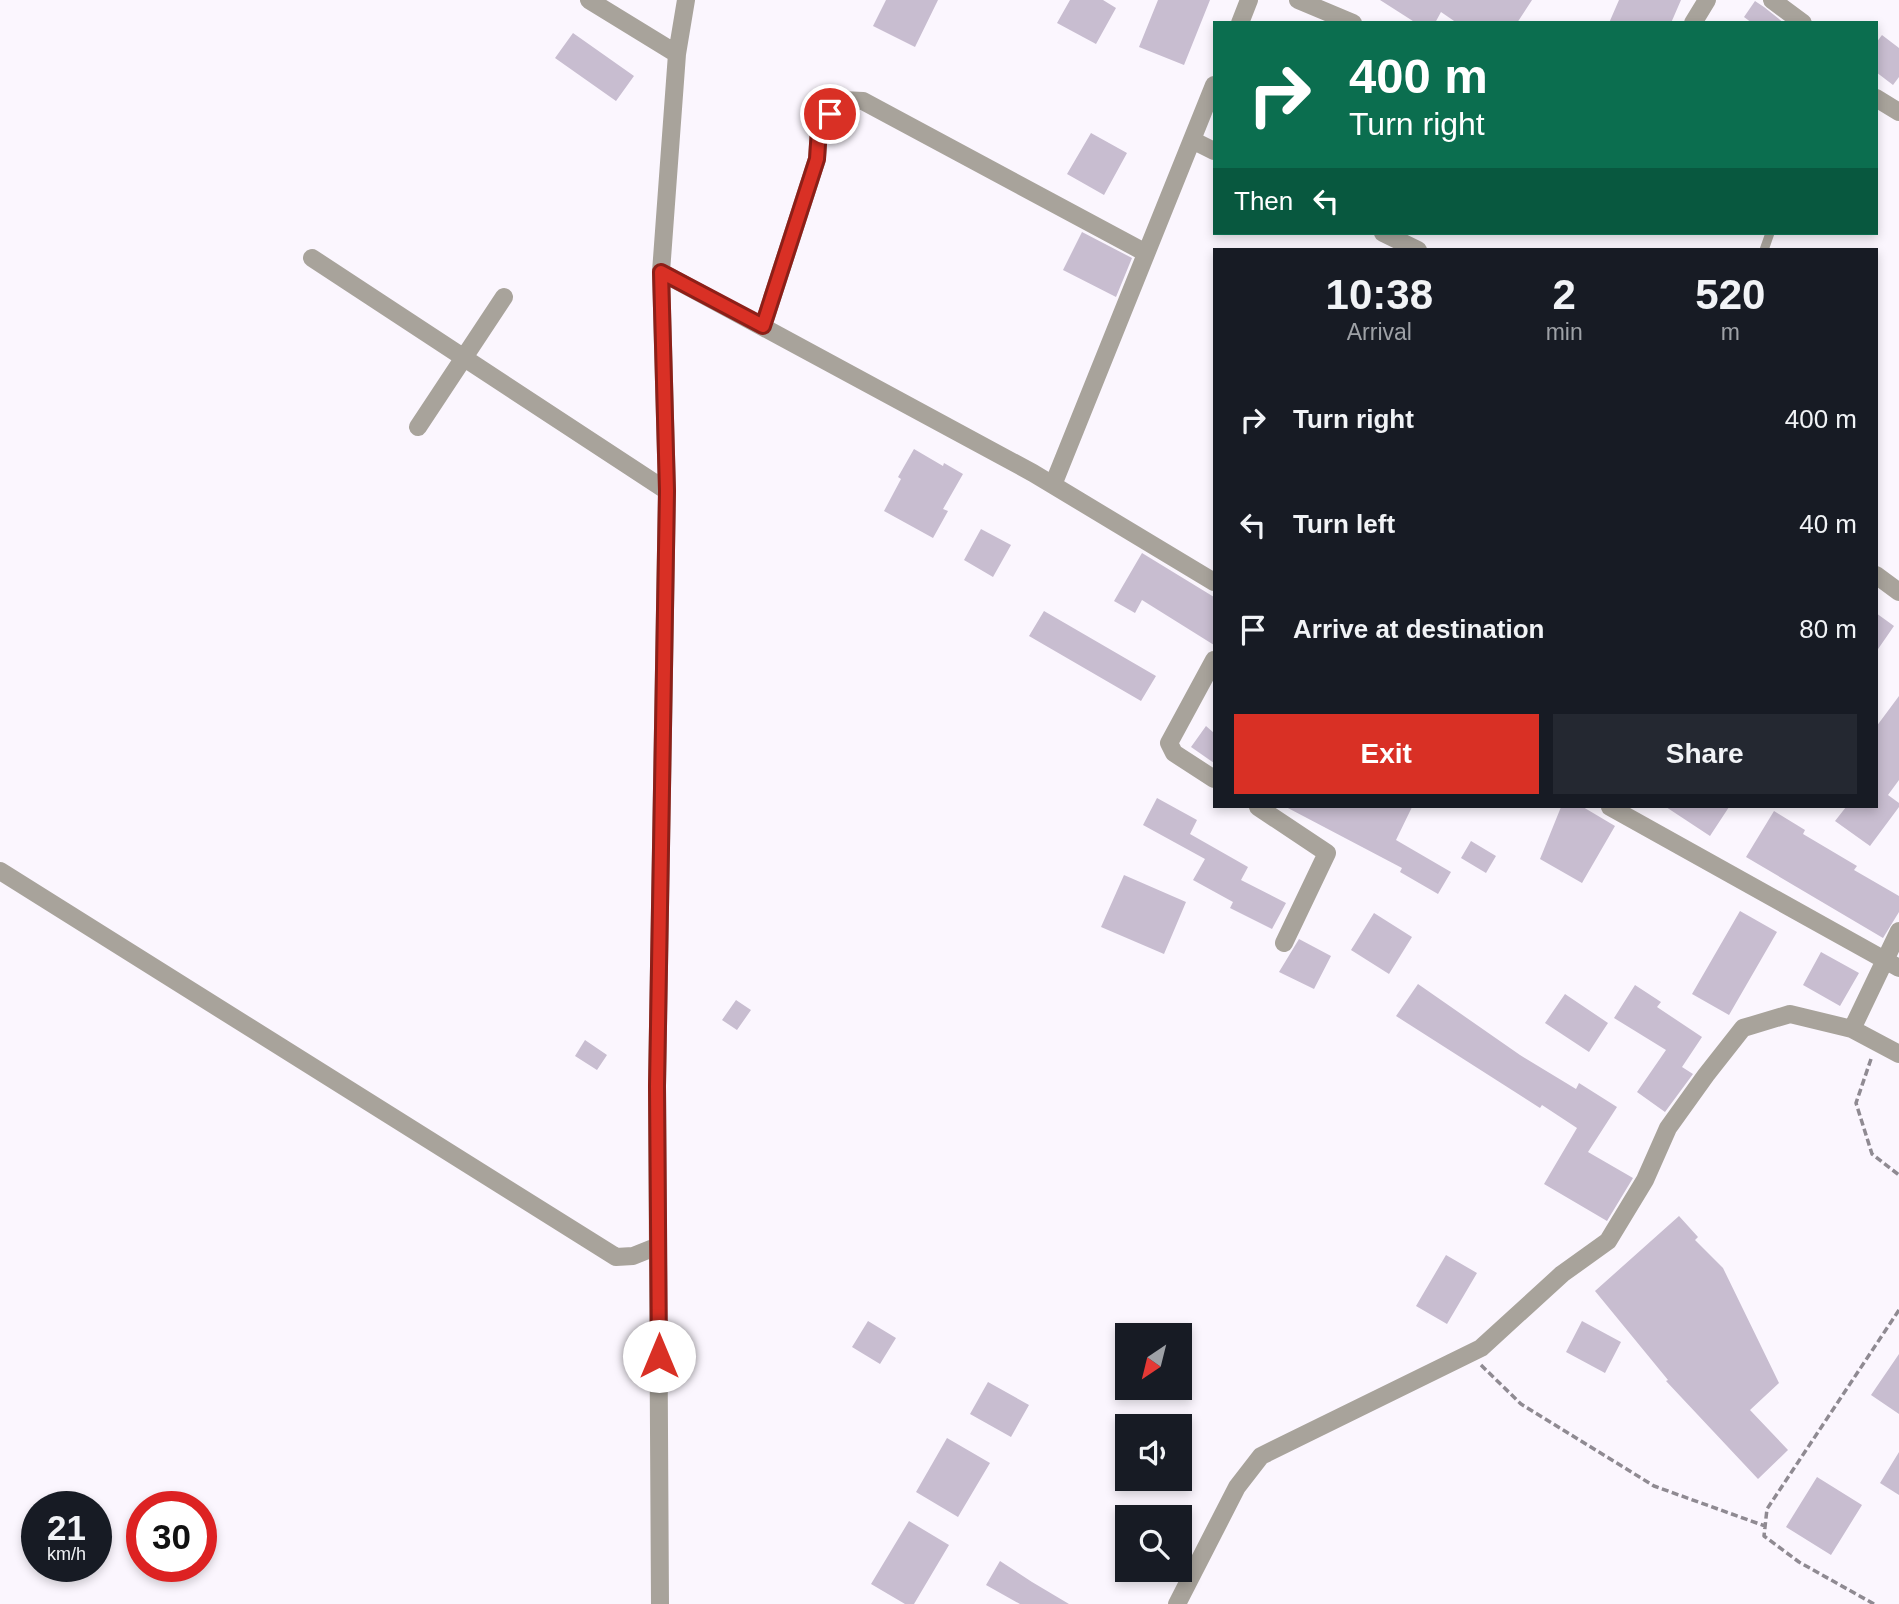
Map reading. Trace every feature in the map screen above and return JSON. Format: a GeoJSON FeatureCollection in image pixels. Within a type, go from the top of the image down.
{"type":"FeatureCollection","features":[{"type":"Feature","properties":{"kind":"street"},"geometry":{"type":"LineString","coordinates":[[589,0],[677,54]]}},
{"type":"Feature","properties":{"kind":"street"},"geometry":{"type":"LineString","coordinates":[[660,1604],[657,1086],[667,491],[661,272],[677,54],[686,0]]}},
{"type":"Feature","properties":{"kind":"street"},"geometry":{"type":"LineString","coordinates":[[1241,21],[1249,0]]}},
{"type":"Feature","properties":{"kind":"street"},"geometry":{"type":"LineString","coordinates":[[1297,0],[1348,21]]}},
{"type":"Feature","properties":{"kind":"street"},"geometry":{"type":"LineString","coordinates":[[1694,21],[1707,0]]}},
{"type":"Feature","properties":{"kind":"street"},"geometry":{"type":"LineString","coordinates":[[1772,0],[1800,21]]}},
{"type":"Feature","properties":{"kind":"street"},"geometry":{"type":"LineString","coordinates":[[1053,485],[1213,88]]}},
{"type":"Feature","properties":{"kind":"street"},"geometry":{"type":"LineString","coordinates":[[1878,99],[1899,112]]}},
{"type":"Feature","properties":{"kind":"street"},"geometry":{"type":"LineString","coordinates":[[763,326],[817,159],[819,129],[842,100],[863,101],[1146,253]]}},
{"type":"Feature","properties":{"kind":"street"},"geometry":{"type":"LineString","coordinates":[[1192,140],[1213,150]]}},
{"type":"Feature","properties":{"kind":"street"},"geometry":{"type":"LineString","coordinates":[[1386,235],[1415,248]]}},
{"type":"Feature","properties":{"kind":"street"},"geometry":{"type":"LineString","coordinates":[[312,258],[667,491]]}},
{"type":"Feature","properties":{"kind":"street"},"geometry":{"type":"LineString","coordinates":[[661,272],[1053,485],[1213,581]]}},
{"type":"Feature","properties":{"kind":"street"},"geometry":{"type":"LineString","coordinates":[[418,427],[505,297]]}},
{"type":"Feature","properties":{"kind":"street"},"geometry":{"type":"LineString","coordinates":[[1878,576],[1899,592]]}},
{"type":"Feature","properties":{"kind":"street"},"geometry":{"type":"LineString","coordinates":[[1213,662],[1169,743],[1174,753],[1213,778]]}},
{"type":"Feature","properties":{"kind":"street"},"geometry":{"type":"LineString","coordinates":[[1260,808],[1327,853],[1284,943]]}},
{"type":"Feature","properties":{"kind":"street"},"geometry":{"type":"LineString","coordinates":[[1612,808],[1892,964]]}},
{"type":"Feature","properties":{"kind":"street"},"geometry":{"type":"LineString","coordinates":[[0,871],[607,1252],[616,1257],[633,1256],[659,1246]]}},
{"type":"Feature","properties":{"kind":"street"},"geometry":{"type":"LineString","coordinates":[[1852,1029],[1892,964],[1899,931]]}},
{"type":"Feature","properties":{"kind":"street"},"geometry":{"type":"LineString","coordinates":[[1177,1604],[1237,1487],[1261,1457],[1481,1348],[1562,1274],[1608,1241],[1645,1180],[1668,1128],[1743,1028],[1790,1014],[1852,1029],[1899,1054]]}},
{"type":"Feature","properties":{"kind":"path"},"geometry":{"type":"LineString","coordinates":[[1877,1042],[1856,1102],[1872,1154],[1899,1175]]}},
{"type":"Feature","properties":{"kind":"path"},"geometry":{"type":"LineString","coordinates":[[1874,1604],[1799,1562],[1764,1536],[1768,1509],[1899,1310]]}},
{"type":"Feature","properties":{"kind":"path"},"geometry":{"type":"LineString","coordinates":[[1469,1353],[1521,1404],[1654,1486],[1765,1526]]}},
{"type":"Feature","properties":{"kind":"building"},"geometry":{"type":"Polygon","coordinates":[[[886,0],[938,0],[915,47],[873,26],[886,0]]]}},
{"type":"Feature","properties":{"kind":"building"},"geometry":{"type":"Polygon","coordinates":[[[1070,0],[1103,0],[1116,8],[1096,44],[1057,23],[1070,0]]]}},
{"type":"Feature","properties":{"kind":"building"},"geometry":{"type":"Polygon","coordinates":[[[1158,0],[1210,0],[1184,65],[1139,47],[1158,0]]]}},
{"type":"Feature","properties":{"kind":"building"},"geometry":{"type":"Polygon","coordinates":[[[1380,0],[1532,0],[1518,21],[1454,21],[1441,12],[1436,21],[1413,21],[1380,0]]]}},
{"type":"Feature","properties":{"kind":"building"},"geometry":{"type":"Polygon","coordinates":[[[1619,0],[1681,0],[1672,21],[1610,21],[1619,0]]]}},
{"type":"Feature","properties":{"kind":"building"},"geometry":{"type":"Polygon","coordinates":[[[1755,1],[1782,21],[1749,21],[1744,17],[1755,1]]]}},
{"type":"Feature","properties":{"kind":"building"},"geometry":{"type":"Polygon","coordinates":[[[573,33],[634,76],[616,101],[555,58],[573,33]]]}},
{"type":"Feature","properties":{"kind":"building"},"geometry":{"type":"Polygon","coordinates":[[[1882,35],[1899,48],[1899,77],[1893,85],[1878,74],[1878,40],[1882,35]]]}},
{"type":"Feature","properties":{"kind":"building"},"geometry":{"type":"Polygon","coordinates":[[[1091,133],[1127,153],[1104,195],[1067,174],[1091,133]]]}},
{"type":"Feature","properties":{"kind":"building"},"geometry":{"type":"Polygon","coordinates":[[[1082,232],[1132,258],[1116,297],[1063,270],[1082,232]]]}},
{"type":"Feature","properties":{"kind":"building"},"geometry":{"type":"Polygon","coordinates":[[[914,449],[963,474],[943,509],[948,511],[933,538],[884,511],[901,479],[898,477],[914,449]]]}},
{"type":"Feature","properties":{"kind":"building"},"geometry":{"type":"Polygon","coordinates":[[[981,529],[1011,545],[993,577],[964,560],[981,529]]]}},
{"type":"Feature","properties":{"kind":"building"},"geometry":{"type":"Polygon","coordinates":[[[1142,553],[1213,596],[1213,644],[1142,600],[1135,613],[1114,601],[1142,553]]]}},
{"type":"Feature","properties":{"kind":"building"},"geometry":{"type":"Polygon","coordinates":[[[1044,611],[1156,676],[1141,701],[1029,636],[1044,611]]]}},
{"type":"Feature","properties":{"kind":"building"},"geometry":{"type":"Polygon","coordinates":[[[1878,614],[1894,626],[1878,649],[1878,614]]]}},
{"type":"Feature","properties":{"kind":"building"},"geometry":{"type":"Polygon","coordinates":[[[1899,696],[1899,780],[1888,795],[1899,803],[1899,807],[1870,846],[1835,821],[1845,808],[1878,808],[1878,724],[1899,696]]]}},
{"type":"Feature","properties":{"kind":"building"},"geometry":{"type":"Polygon","coordinates":[[[1206,726],[1213,732],[1213,762],[1191,747],[1206,726]]]}},
{"type":"Feature","properties":{"kind":"building"},"geometry":{"type":"Polygon","coordinates":[[[1157,798],[1197,820],[1190,834],[1248,867],[1241,880],[1286,903],[1272,929],[1230,908],[1233,902],[1193,880],[1205,859],[1143,825],[1157,798]]]}},
{"type":"Feature","properties":{"kind":"building"},"geometry":{"type":"Polygon","coordinates":[[[1288,808],[1412,808],[1396,840],[1451,872],[1438,894],[1400,872],[1402,868],[1288,808]]]}},
{"type":"Feature","properties":{"kind":"building"},"geometry":{"type":"Polygon","coordinates":[[[1561,808],[1585,808],[1615,826],[1582,883],[1540,859],[1561,808]]]}},
{"type":"Feature","properties":{"kind":"building"},"geometry":{"type":"Polygon","coordinates":[[[1668,808],[1728,808],[1710,836],[1668,808]]]}},
{"type":"Feature","properties":{"kind":"building"},"geometry":{"type":"Polygon","coordinates":[[[1774,811],[1805,830],[1803,834],[1857,866],[1854,870],[1899,896],[1899,912],[1883,938],[1746,857],[1774,811]]]}},
{"type":"Feature","properties":{"kind":"building"},"geometry":{"type":"Polygon","coordinates":[[[1471,841],[1496,856],[1486,873],[1461,858],[1471,841]]]}},
{"type":"Feature","properties":{"kind":"building"},"geometry":{"type":"Polygon","coordinates":[[[1124,875],[1186,902],[1164,954],[1101,927],[1124,875]]]}},
{"type":"Feature","properties":{"kind":"building"},"geometry":{"type":"Polygon","coordinates":[[[1740,911],[1777,932],[1729,1015],[1692,994],[1740,911]]]}},
{"type":"Feature","properties":{"kind":"building"},"geometry":{"type":"Polygon","coordinates":[[[1374,913],[1412,937],[1389,974],[1351,950],[1374,913]]]}},
{"type":"Feature","properties":{"kind":"building"},"geometry":{"type":"Polygon","coordinates":[[[1299,939],[1331,956],[1314,989],[1279,972],[1299,939]]]}},
{"type":"Feature","properties":{"kind":"building"},"geometry":{"type":"Polygon","coordinates":[[[1821,952],[1859,973],[1840,1006],[1803,985],[1821,952]]]}},
{"type":"Feature","properties":{"kind":"building"},"geometry":{"type":"Polygon","coordinates":[[[1418,984],[1520,1055],[1576,1089],[1579,1083],[1617,1107],[1588,1152],[1633,1178],[1607,1221],[1544,1184],[1577,1128],[1542,1105],[1540,1108],[1396,1016],[1418,984]]]}},
{"type":"Feature","properties":{"kind":"building"},"geometry":{"type":"Polygon","coordinates":[[[1635,985],[1661,1002],[1657,1007],[1702,1037],[1682,1067],[1693,1074],[1665,1112],[1637,1092],[1666,1050],[1614,1018],[1635,985]]]}},
{"type":"Feature","properties":{"kind":"building"},"geometry":{"type":"Polygon","coordinates":[[[1565,994],[1608,1023],[1589,1052],[1545,1023],[1565,994]]]}},
{"type":"Feature","properties":{"kind":"building"},"geometry":{"type":"Polygon","coordinates":[[[736,1000],[751,1010],[737,1030],[722,1020],[736,1000]]]}},
{"type":"Feature","properties":{"kind":"building"},"geometry":{"type":"Polygon","coordinates":[[[585,1040],[607,1055],[597,1070],[575,1056],[585,1040]]]}},
{"type":"Feature","properties":{"kind":"building"},"geometry":{"type":"Polygon","coordinates":[[[1679,1216],[1698,1237],[1695,1240],[1723,1268],[1779,1383],[1750,1410],[1788,1450],[1758,1479],[1666,1381],[1668,1380],[1595,1291],[1679,1216]]]}},
{"type":"Feature","properties":{"kind":"building"},"geometry":{"type":"Polygon","coordinates":[[[1446,1255],[1477,1273],[1447,1324],[1416,1306],[1446,1255]]]}},
{"type":"Feature","properties":{"kind":"building"},"geometry":{"type":"Polygon","coordinates":[[[868,1321],[896,1338],[880,1364],[852,1347],[868,1321]]]}},
{"type":"Feature","properties":{"kind":"building"},"geometry":{"type":"Polygon","coordinates":[[[1582,1321],[1621,1342],[1605,1373],[1566,1352],[1582,1321]]]}},
{"type":"Feature","properties":{"kind":"building"},"geometry":{"type":"Polygon","coordinates":[[[1899,1354],[1899,1414],[1871,1395],[1899,1354]]]}},
{"type":"Feature","properties":{"kind":"building"},"geometry":{"type":"Polygon","coordinates":[[[988,1382],[1029,1405],[1011,1437],[970,1414],[988,1382]]]}},
{"type":"Feature","properties":{"kind":"building"},"geometry":{"type":"Polygon","coordinates":[[[947,1438],[990,1463],[958,1517],[916,1492],[947,1438]]]}},
{"type":"Feature","properties":{"kind":"building"},"geometry":{"type":"Polygon","coordinates":[[[1899,1452],[1899,1495],[1880,1483],[1899,1452]]]}},
{"type":"Feature","properties":{"kind":"building"},"geometry":{"type":"Polygon","coordinates":[[[1817,1477],[1862,1505],[1831,1555],[1786,1527],[1817,1477]]]}},
{"type":"Feature","properties":{"kind":"building"},"geometry":{"type":"Polygon","coordinates":[[[909,1521],[949,1545],[914,1604],[905,1604],[871,1584],[909,1521]]]}},
{"type":"Feature","properties":{"kind":"building"},"geometry":{"type":"Polygon","coordinates":[[[1000,1561],[1069,1604],[1020,1604],[986,1585],[1000,1561]]]}},
{"type":"Feature","properties":{"kind":"route"},"geometry":{"type":"LineString","coordinates":[[659,1356],[657,1086],[667,491],[661,272],[763,326],[817,159],[819,129],[830,114]]}}]}
